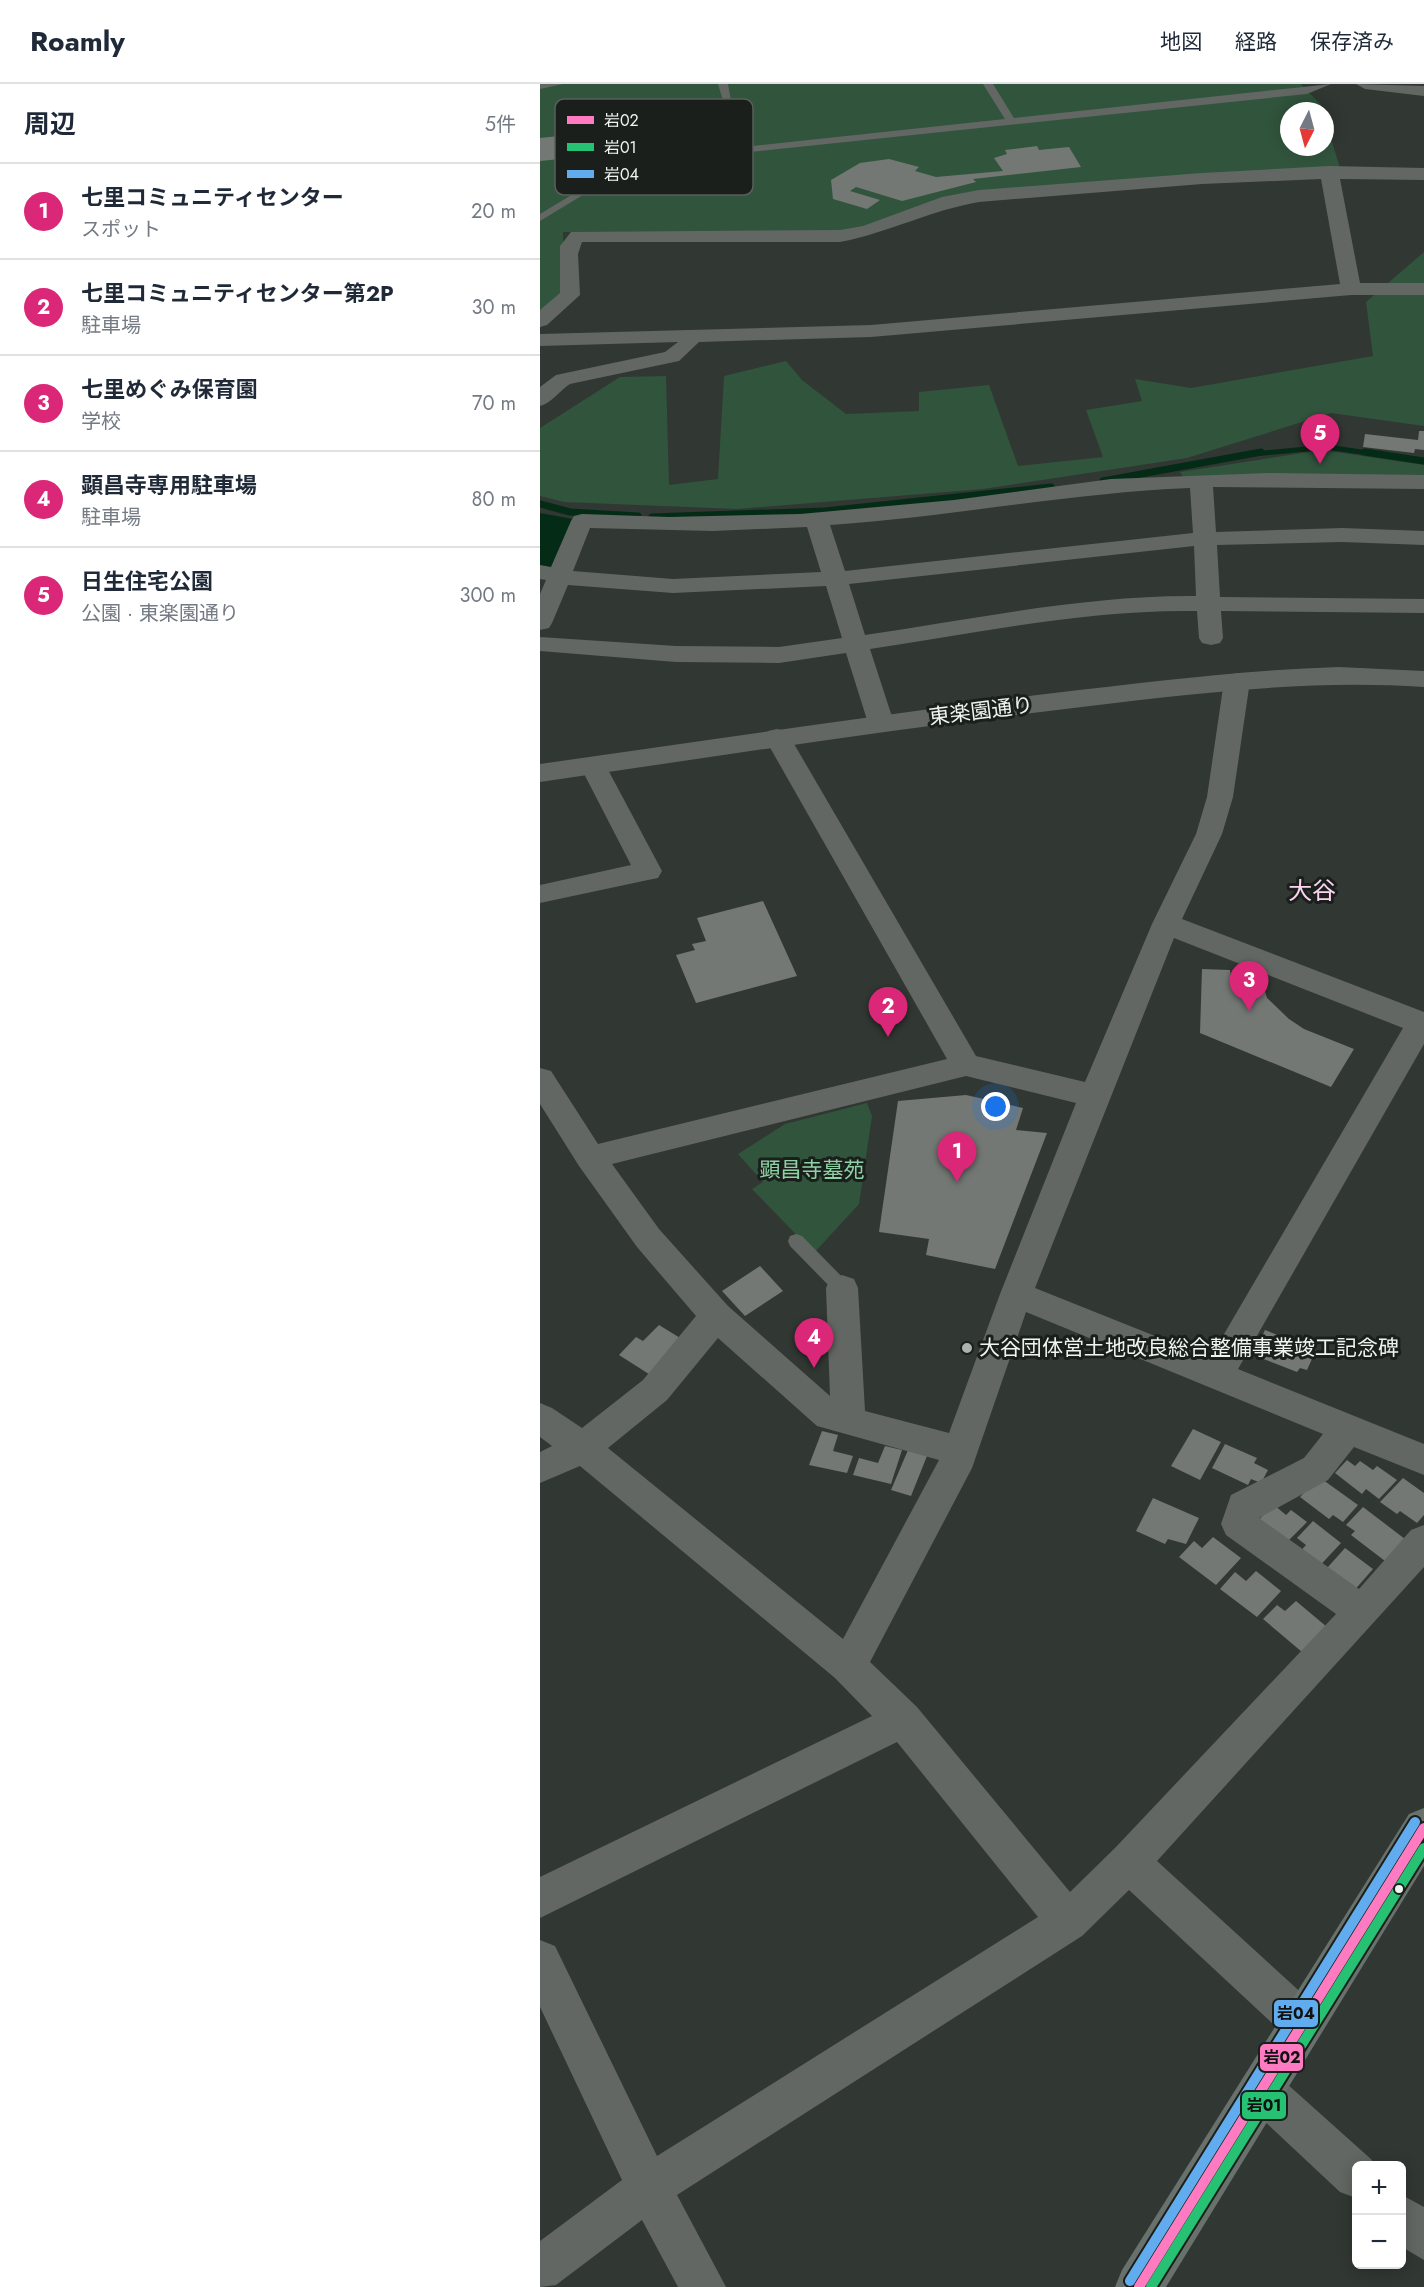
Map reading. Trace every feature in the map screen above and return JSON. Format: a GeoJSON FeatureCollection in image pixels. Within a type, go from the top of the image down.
{"type":"FeatureCollection","features":[{"type":"Feature","properties":{"kind":"main road"},"geometry":{"type":"LineString","coordinates":[[1139,2287],[1424,1828]]}},
{"type":"Feature","properties":{"kind":"street"},"geometry":{"type":"LineString","coordinates":[[1365,84],[1424,91]]}},
{"type":"Feature","properties":{"kind":"street"},"geometry":{"type":"LineString","coordinates":[[1329,172],[1351,289]]}},
{"type":"Feature","properties":{"kind":"street"},"geometry":{"type":"LineString","coordinates":[[540,321],[570,295],[569,246],[570,241],[578,236],[840,236],[867,231],[963,198],[1250,175],[1329,172],[1424,174]]}},
{"type":"Feature","properties":{"kind":"street"},"geometry":{"type":"LineString","coordinates":[[540,340],[871,331],[1351,289],[1424,289]]}},
{"type":"Feature","properties":{"kind":"street"},"geometry":{"type":"LineString","coordinates":[[540,400],[552,386],[563,379],[672,357],[685,347],[693,336]]}},
{"type":"Feature","properties":{"kind":"street"},"geometry":{"type":"LineString","coordinates":[[615,370],[622,338]]}},
{"type":"Feature","properties":{"kind":"street"},"geometry":{"type":"LineString","coordinates":[[540,624],[550,574],[582,521],[681,526],[816,518],[930,510],[1111,486],[1201,481],[1279,479],[1424,482]]}},
{"type":"Feature","properties":{"kind":"street"},"geometry":{"type":"LineString","coordinates":[[1201,481],[1211,638]]}},
{"type":"Feature","properties":{"kind":"street"},"geometry":{"type":"LineString","coordinates":[[816,518],[881,723]]}},
{"type":"Feature","properties":{"kind":"street"},"geometry":{"type":"LineString","coordinates":[[550,574],[673,586],[834,579],[1204,539],[1342,535],[1424,538]]}},
{"type":"Feature","properties":{"kind":"street"},"geometry":{"type":"LineString","coordinates":[[540,644],[744,656],[779,655],[1086,610],[1157,603],[1424,606]]}},
{"type":"Feature","properties":{"kind":"street","name":"東楽園通り"},"geometry":{"type":"LineString","coordinates":[[540,773],[881,723],[1237,681],[1362,674],[1424,679]]}},
{"type":"Feature","properties":{"kind":"street"},"geometry":{"type":"LineString","coordinates":[[848,1666],[954,1468],[1016,1294],[1094,1095],[1166,924],[1209,834],[1220,797],[1237,681]]}},
{"type":"Feature","properties":{"kind":"street"},"geometry":{"type":"LineString","coordinates":[[777,737],[966,1065]]}},
{"type":"Feature","properties":{"kind":"street"},"geometry":{"type":"LineString","coordinates":[[540,894],[648,870],[593,766]]}},
{"type":"Feature","properties":{"kind":"street"},"geometry":{"type":"LineString","coordinates":[[1166,924],[1423,1023],[1218,1374]]}},
{"type":"Feature","properties":{"kind":"street"},"geometry":{"type":"LineString","coordinates":[[590,1158],[966,1065],[1094,1095]]}},
{"type":"Feature","properties":{"kind":"street"},"geometry":{"type":"LineString","coordinates":[[540,1079],[590,1158],[648,1238],[716,1316],[829,1416],[960,1451]]}},
{"type":"Feature","properties":{"kind":"street"},"geometry":{"type":"LineString","coordinates":[[842,1288],[848,1421]]}},
{"type":"Feature","properties":{"kind":"street"},"geometry":{"type":"LineString","coordinates":[[1016,1294],[1218,1374],[1424,1460]]}},
{"type":"Feature","properties":{"kind":"street"},"geometry":{"type":"LineString","coordinates":[[540,1468],[583,1448],[655,1390],[716,1316]]}},
{"type":"Feature","properties":{"kind":"street"},"geometry":{"type":"LineString","coordinates":[[540,1418],[583,1448],[848,1666],[903,1720],[1068,1922]]}},
{"type":"Feature","properties":{"kind":"street"},"geometry":{"type":"LineString","coordinates":[[1348,1430],[1316,1469],[1244,1506],[1239,1524],[1362,1612]]}},
{"type":"Feature","properties":{"kind":"street"},"geometry":{"type":"LineString","coordinates":[[540,2269],[649,2187],[1068,1922],[1129,1862],[1362,1612],[1424,1541]]}},
{"type":"Feature","properties":{"kind":"street"},"geometry":{"type":"LineString","coordinates":[[540,1898],[903,1720]]}},
{"type":"Feature","properties":{"kind":"street"},"geometry":{"type":"LineString","coordinates":[[1129,1862],[1303,2023]]}},
{"type":"Feature","properties":{"kind":"street"},"geometry":{"type":"LineString","coordinates":[[540,1961],[649,2187],[703,2287]]}},
{"type":"Feature","properties":{"kind":"street"},"geometry":{"type":"LineString","coordinates":[[1261,2089],[1352,2172]]}},
{"type":"Feature","properties":{"kind":"street"},"geometry":{"type":"LineString","coordinates":[[1406,2221],[1424,2237]]}},
{"type":"Feature","properties":{"kind":"lane"},"geometry":{"type":"LineString","coordinates":[[540,86],[558,84]]}},
{"type":"Feature","properties":{"kind":"lane"},"geometry":{"type":"LineString","coordinates":[[723,84],[728,99]]}},
{"type":"Feature","properties":{"kind":"lane"},"geometry":{"type":"LineString","coordinates":[[988,84],[1011,122]]}},
{"type":"Feature","properties":{"kind":"lane"},"geometry":{"type":"LineString","coordinates":[[753,149],[1307,91],[1326,84]]}},
{"type":"Feature","properties":{"kind":"lane"},"geometry":{"type":"LineString","coordinates":[[540,219],[578,195]]}},
{"type":"Feature","properties":{"kind":"lane"},"geometry":{"type":"LineString","coordinates":[[796,1241],[842,1288]]}},
{"type":"Feature","properties":{"kind":"green space"},"geometry":{"type":"Polygon","coordinates":[[[540,84],[1301,84],[1318,102],[1280,102],[1280,156],[1334,156],[1334,148],[1340,168],[970,193],[849,231],[800,235],[563,232],[563,291],[540,313],[540,84]]]}},
{"type":"Feature","properties":{"kind":"green space"},"geometry":{"type":"Polygon","coordinates":[[[1424,252],[1424,426],[1331,413],[1187,458],[983,489],[737,509],[564,502],[540,496],[540,428],[620,377],[666,376],[669,485],[718,479],[724,376],[786,361],[802,380],[846,414],[919,411],[919,392],[989,385],[1018,466],[1103,457],[1086,410],[1142,401],[1135,379],[1191,388],[1373,356],[1366,302],[1424,252]]]}},
{"type":"Feature","properties":{"kind":"green space"},"geometry":{"type":"Polygon","coordinates":[[[1322,450],[1424,465],[1424,480],[1184,478],[1180,472],[1322,450]]]}},
{"type":"Feature","properties":{"kind":"green space","name":"顕昌寺墓苑"},"geometry":{"type":"Polygon","coordinates":[[[867,1103],[872,1116],[859,1204],[814,1253],[752,1189],[763,1182],[738,1154],[785,1124],[867,1103]]]}},
{"type":"Feature","properties":{"kind":"shaded area"},"geometry":{"type":"Polygon","coordinates":[[[540,513],[573,519],[554,566],[546,569],[540,567],[540,513]]]}},
{"type":"Feature","properties":{"kind":"building"},"geometry":{"type":"Polygon","coordinates":[[[555,136],[555,160],[540,161],[540,138],[555,136]]]}},
{"type":"Feature","properties":{"kind":"building"},"geometry":{"type":"Polygon","coordinates":[[[1037,146],[1039,150],[1069,147],[1081,167],[973,179],[976,182],[902,201],[856,187],[850,191],[880,200],[867,209],[833,199],[831,180],[860,163],[889,159],[919,167],[915,171],[936,177],[1003,171],[994,158],[1007,154],[1005,150],[1037,146]]]}},
{"type":"Feature","properties":{"kind":"building"},"geometry":{"type":"Polygon","coordinates":[[[1419,431],[1424,431],[1424,450],[1415,449],[1414,453],[1363,447],[1365,434],[1418,440],[1419,431]]]}},
{"type":"Feature","properties":{"kind":"building"},"geometry":{"type":"Polygon","coordinates":[[[763,901],[797,976],[696,1003],[676,955],[695,950],[692,944],[706,941],[697,918],[763,901]]]}},
{"type":"Feature","properties":{"kind":"building"},"geometry":{"type":"Polygon","coordinates":[[[1202,969],[1230,970],[1231,978],[1251,977],[1252,981],[1262,981],[1267,998],[1289,1019],[1304,1029],[1354,1049],[1331,1087],[1200,1033],[1202,969]]]}},
{"type":"Feature","properties":{"kind":"building"},"geometry":{"type":"Polygon","coordinates":[[[966,1095],[1023,1108],[1016,1130],[1047,1133],[995,1269],[926,1255],[929,1239],[879,1232],[898,1101],[966,1095]]]}},
{"type":"Feature","properties":{"kind":"building"},"geometry":{"type":"Polygon","coordinates":[[[760,1266],[783,1291],[745,1316],[722,1291],[760,1266]]]}},
{"type":"Feature","properties":{"kind":"building"},"geometry":{"type":"Polygon","coordinates":[[[659,1325],[685,1341],[652,1376],[619,1355],[636,1337],[643,1341],[659,1325]]]}},
{"type":"Feature","properties":{"kind":"building"},"geometry":{"type":"Polygon","coordinates":[[[1265,1330],[1316,1350],[1307,1370],[1300,1368],[1297,1372],[1253,1355],[1265,1330]]]}},
{"type":"Feature","properties":{"kind":"building"},"geometry":{"type":"Polygon","coordinates":[[[1193,1429],[1221,1442],[1200,1480],[1171,1466],[1193,1429]]]}},
{"type":"Feature","properties":{"kind":"building"},"geometry":{"type":"Polygon","coordinates":[[[822,1431],[838,1435],[833,1451],[853,1456],[847,1473],[809,1465],[822,1431]]]}},
{"type":"Feature","properties":{"kind":"building"},"geometry":{"type":"Polygon","coordinates":[[[1225,1444],[1257,1458],[1254,1463],[1268,1470],[1261,1483],[1251,1479],[1248,1485],[1212,1468],[1225,1444]]]}},
{"type":"Feature","properties":{"kind":"building"},"geometry":{"type":"Polygon","coordinates":[[[885,1446],[902,1450],[891,1484],[853,1475],[859,1458],[878,1463],[885,1446]]]}},
{"type":"Feature","properties":{"kind":"building"},"geometry":{"type":"Polygon","coordinates":[[[908,1450],[927,1456],[911,1496],[891,1490],[908,1450]]]}},
{"type":"Feature","properties":{"kind":"building"},"geometry":{"type":"Polygon","coordinates":[[[1347,1460],[1355,1466],[1360,1461],[1373,1470],[1377,1466],[1397,1480],[1379,1499],[1366,1489],[1362,1494],[1335,1473],[1347,1460]]]}},
{"type":"Feature","properties":{"kind":"building"},"geometry":{"type":"Polygon","coordinates":[[[1319,1477],[1358,1505],[1343,1522],[1333,1515],[1329,1519],[1300,1497],[1319,1477]]]}},
{"type":"Feature","properties":{"kind":"building"},"geometry":{"type":"Polygon","coordinates":[[[1403,1478],[1424,1493],[1424,1515],[1417,1523],[1400,1511],[1397,1514],[1380,1502],[1403,1478]]]}},
{"type":"Feature","properties":{"kind":"building"},"geometry":{"type":"Polygon","coordinates":[[[1153,1498],[1199,1518],[1186,1544],[1168,1539],[1165,1544],[1136,1531],[1153,1498]]]}},
{"type":"Feature","properties":{"kind":"building"},"geometry":{"type":"Polygon","coordinates":[[[1274,1505],[1286,1515],[1291,1510],[1307,1522],[1280,1549],[1255,1523],[1274,1505]]]}},
{"type":"Feature","properties":{"kind":"building"},"geometry":{"type":"Polygon","coordinates":[[[1363,1507],[1405,1539],[1385,1561],[1351,1535],[1355,1531],[1346,1525],[1363,1507]]]}},
{"type":"Feature","properties":{"kind":"building"},"geometry":{"type":"Polygon","coordinates":[[[1313,1521],[1341,1543],[1313,1573],[1294,1558],[1306,1545],[1297,1538],[1313,1521]]]}},
{"type":"Feature","properties":{"kind":"building"},"geometry":{"type":"Polygon","coordinates":[[[1213,1537],[1241,1558],[1216,1585],[1179,1557],[1194,1541],[1202,1548],[1213,1537]]]}},
{"type":"Feature","properties":{"kind":"building"},"geometry":{"type":"Polygon","coordinates":[[[1345,1548],[1373,1569],[1352,1593],[1319,1577],[1345,1548]]]}},
{"type":"Feature","properties":{"kind":"building"},"geometry":{"type":"Polygon","coordinates":[[[1256,1571],[1281,1591],[1257,1617],[1220,1589],[1235,1572],[1246,1581],[1256,1571]]]}},
{"type":"Feature","properties":{"kind":"building"},"geometry":{"type":"Polygon","coordinates":[[[1296,1601],[1327,1627],[1302,1652],[1263,1619],[1277,1605],[1285,1611],[1296,1601]]]}},
{"type":"Feature","properties":{"kind":"waterway"},"geometry":{"type":"LineString","coordinates":[[1253,454],[1327,447],[1375,454]]}},
{"type":"Feature","properties":{"kind":"waterway"},"geometry":{"type":"LineString","coordinates":[[1103,481],[1261,452]]}},
{"type":"Feature","properties":{"kind":"waterway"},"geometry":{"type":"LineString","coordinates":[[1365,452],[1424,461]]}},
{"type":"Feature","properties":{"kind":"waterway"},"geometry":{"type":"LineString","coordinates":[[652,517],[825,511],[1051,487]]}},
{"type":"Feature","properties":{"kind":"waterway"},"geometry":{"type":"LineString","coordinates":[[540,504],[570,512],[638,516]]}},
{"type":"Feature","properties":{"kind":"transit line","name":"岩04"},"geometry":{"type":"LineString","coordinates":[[1130,2281],[1415,1822]]}},
{"type":"Feature","properties":{"kind":"transit line","name":"岩02"},"geometry":{"type":"LineString","coordinates":[[1139,2287],[1424,1828]]}},
{"type":"Feature","properties":{"kind":"transit line","name":"岩01"},"geometry":{"type":"LineString","coordinates":[[1151,2287],[1424,1848]]}},
{"type":"Feature","properties":{"kind":"place","name":"日生住宅公園"},"geometry":{"type":"Point","coordinates":[1320,464]}},
{"type":"Feature","properties":{"kind":"place","name":"七里めぐみ保育園"},"geometry":{"type":"Point","coordinates":[1249,1011]}},
{"type":"Feature","properties":{"kind":"place","name":"七里コミュニティセンター第2P"},"geometry":{"type":"Point","coordinates":[888,1037]}},
{"type":"Feature","properties":{"kind":"place","name":"七里コミュニティセンター"},"geometry":{"type":"Point","coordinates":[957,1182]}},
{"type":"Feature","properties":{"kind":"place","name":"大谷団体営土地改良総合整備事業竣工記念碑"},"geometry":{"type":"Point","coordinates":[967,1348]}},
{"type":"Feature","properties":{"kind":"place","name":"顕昌寺専用駐車場"},"geometry":{"type":"Point","coordinates":[814,1368]}},
{"type":"Feature","properties":{"kind":"district","name":"大谷"},"geometry":{"type":"Point","coordinates":[1312,891]}}]}
